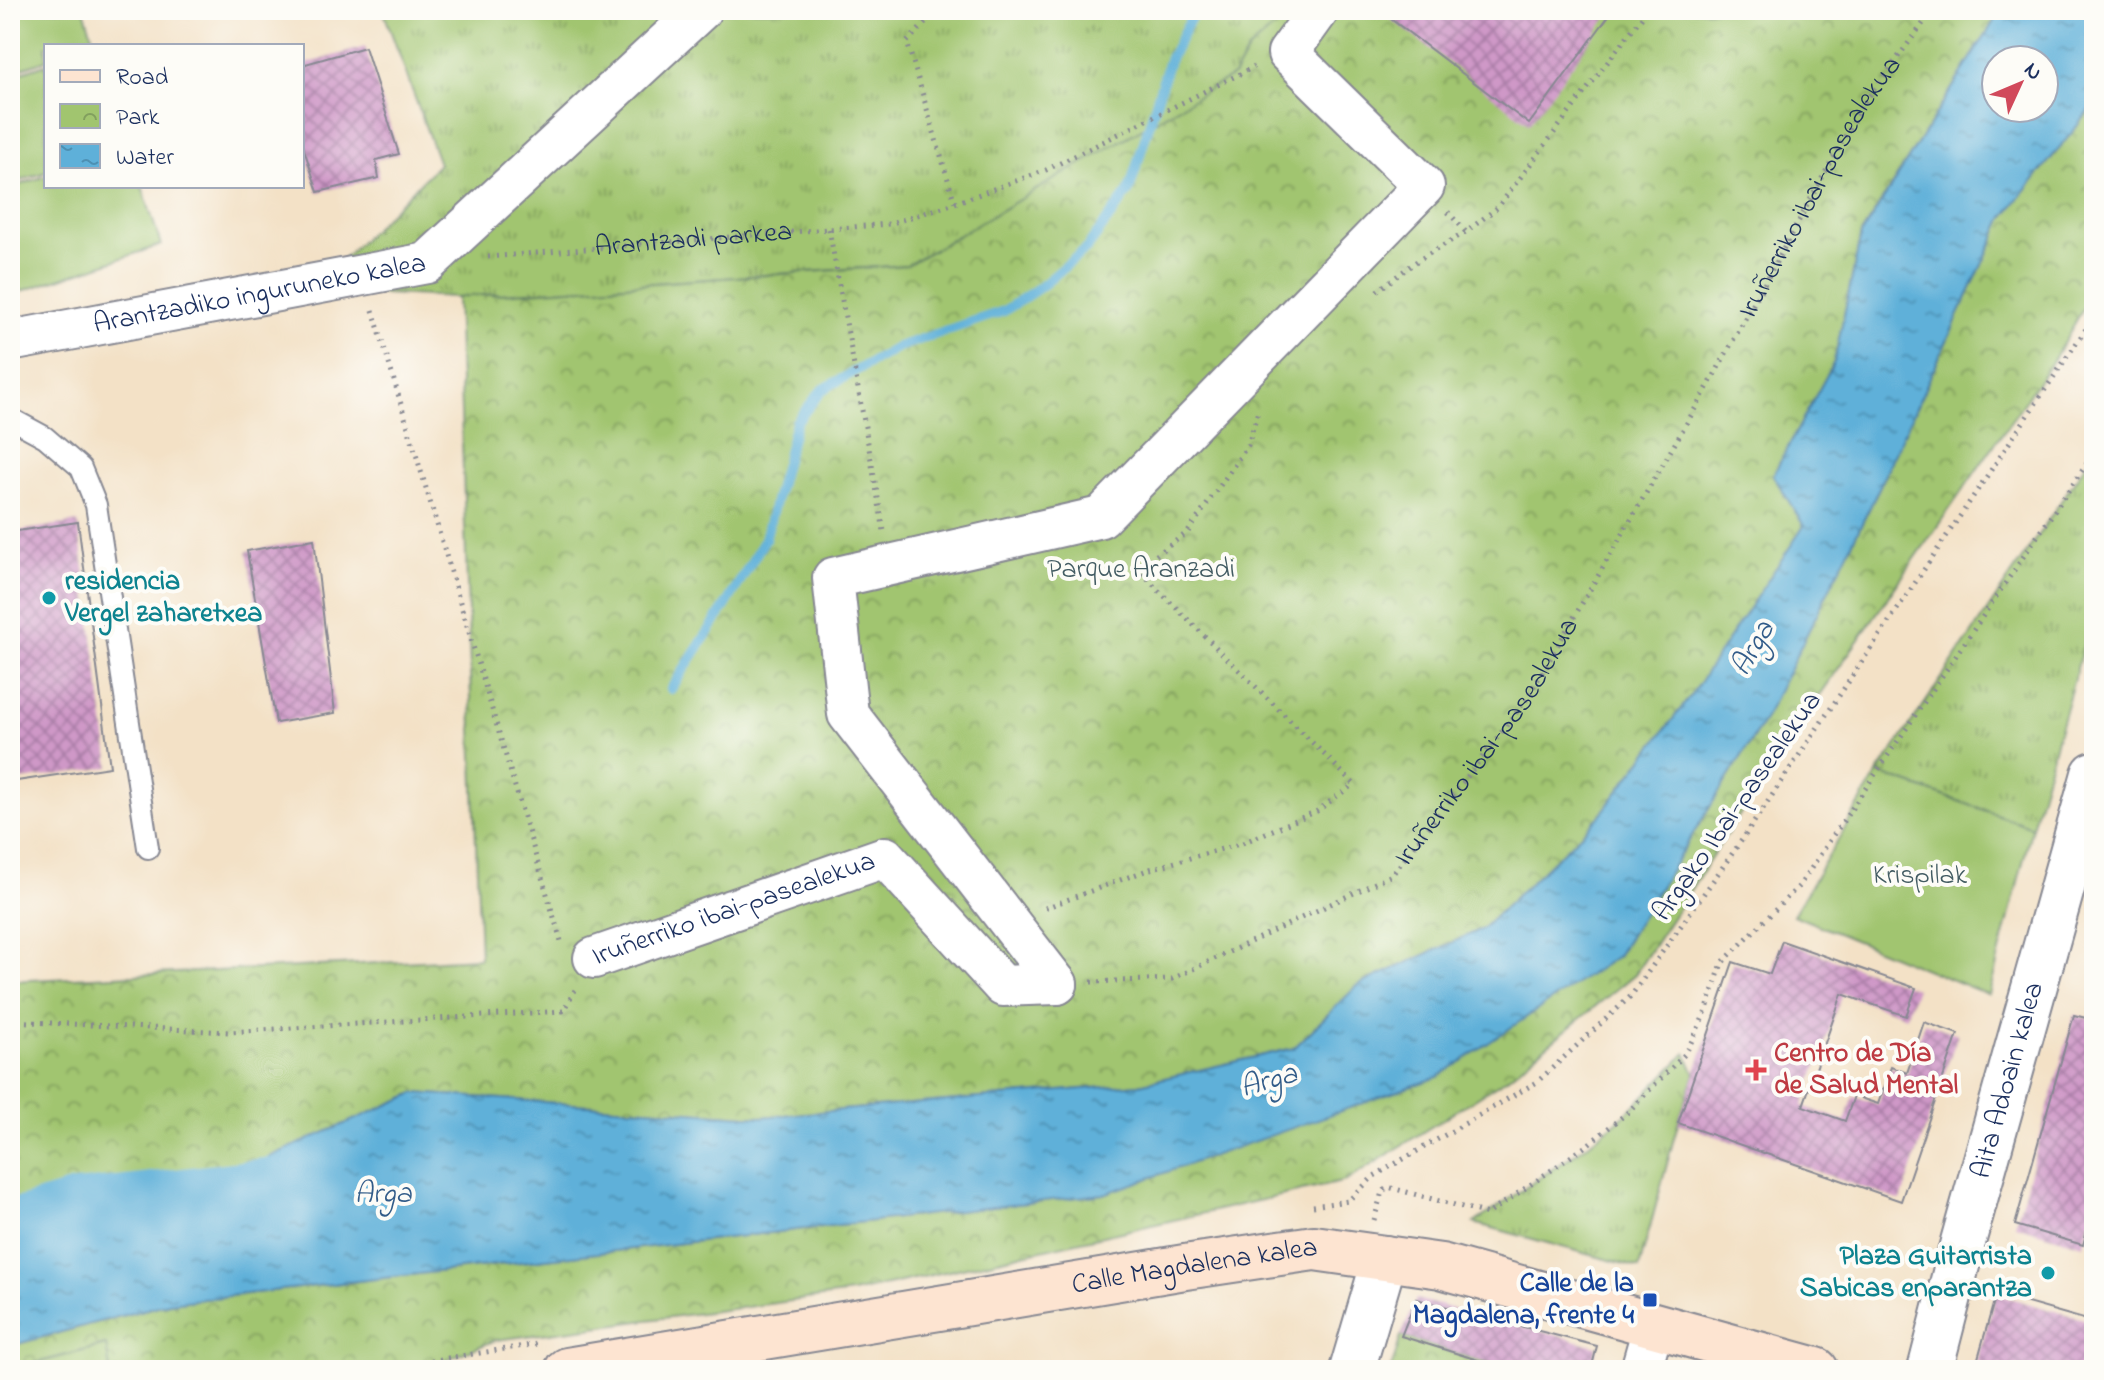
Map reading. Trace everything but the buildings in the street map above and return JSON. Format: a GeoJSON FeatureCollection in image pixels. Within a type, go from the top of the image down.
{"type":"FeatureCollection","features":[{"type":"Feature","properties":{"kind":"main road","name":"Calle Magdalena kalea"},"geometry":{"type":"LineString","coordinates":[[567,1370],[1185,1267],[1380,1240],[1441,1266],[1816,1370]]}},
{"type":"Feature","properties":{"kind":"street","name":"Arantzadiko inguruneko kalea"},"geometry":{"type":"LineString","coordinates":[[10,341],[427,263],[701,10]]}},
{"type":"Feature","properties":{"kind":"street"},"geometry":{"type":"LineString","coordinates":[[1057,984],[848,714],[833,578],[1101,517],[1424,186],[1288,53],[1319,10]]}},
{"type":"Feature","properties":{"kind":"street","name":"Aita Adoain kalea"},"geometry":{"type":"LineString","coordinates":[[1930,1370],[1963,1242],[2092,786]]}},
{"type":"Feature","properties":{"kind":"street","name":"Iruñerriko ibai-pasealekua"},"geometry":{"type":"LineString","coordinates":[[594,958],[885,857],[1003,986],[1057,984]]}},
{"type":"Feature","properties":{"kind":"street"},"geometry":{"type":"LineString","coordinates":[[1352,1370],[1380,1240]]}},
{"type":"Feature","properties":{"kind":"street"},"geometry":{"type":"LineString","coordinates":[[1641,1370],[1654,1324]]}},
{"type":"Feature","properties":{"kind":"lane"},"geometry":{"type":"LineString","coordinates":[[10,418],[45,437],[81,468],[96,505],[148,848]]}},
{"type":"Feature","properties":{"kind":"path"},"geometry":{"type":"LineString","coordinates":[[938,10],[907,42],[955,203]]}},
{"type":"Feature","properties":{"kind":"path"},"geometry":{"type":"LineString","coordinates":[[1366,299],[1498,207],[1647,10]]}},
{"type":"Feature","properties":{"kind":"path","name":"Iruñerriko ibai-pasealekua"},"geometry":{"type":"LineString","coordinates":[[1057,984],[1172,979],[1392,875],[1526,700],[1710,383],[1861,107],[1933,10]]}},
{"type":"Feature","properties":{"kind":"path","name":"Arantzadi parkea"},"geometry":{"type":"LineString","coordinates":[[427,263],[889,224],[1046,170],[1234,75]]}},
{"type":"Feature","properties":{"kind":"path"},"geometry":{"type":"LineString","coordinates":[[1424,186],[1466,232]]}},
{"type":"Feature","properties":{"kind":"path"},"geometry":{"type":"LineString","coordinates":[[829,229],[890,565]]}},
{"type":"Feature","properties":{"kind":"path"},"geometry":{"type":"LineString","coordinates":[[363,275],[566,958],[594,958]]}},
{"type":"Feature","properties":{"kind":"path","name":"Argako Ibai-pasealekua"},"geometry":{"type":"LineString","coordinates":[[1312,1207],[1348,1201],[1374,1176],[1537,1082],[1631,996],[1744,837],[2094,317]]}},
{"type":"Feature","properties":{"kind":"path"},"geometry":{"type":"LineString","coordinates":[[1003,915],[1053,906],[1150,869],[1240,844],[1317,811],[1354,784],[1137,569],[1188,532],[1248,445],[1258,408]]}},
{"type":"Feature","properties":{"kind":"path"},"geometry":{"type":"LineString","coordinates":[[1380,1240],[1382,1192],[1388,1187],[1488,1214],[1575,1154],[1627,1113],[1686,1053],[1707,1009],[1722,963],[1799,886],[2094,453]]}},
{"type":"Feature","properties":{"kind":"path","name":"Iruñerriko ibai-pasealekua"},"geometry":{"type":"LineString","coordinates":[[10,1021],[229,1032],[563,1011],[594,958]]}},
{"type":"Feature","properties":{"kind":"green space"},"geometry":{"type":"Polygon","coordinates":[[[10,10],[84,10],[95,44],[44,44],[44,61],[10,72],[10,10]]]}},
{"type":"Feature","properties":{"kind":"green space"},"geometry":{"type":"Polygon","coordinates":[[[383,10],[1321,10],[1288,53],[907,265],[457,297],[311,291],[439,164],[383,10]]]}},
{"type":"Feature","properties":{"kind":"green space","name":"Parque Aranzadi"},"geometry":{"type":"Polygon","coordinates":[[[1294,10],[2001,10],[1861,234],[1834,362],[1773,475],[1804,526],[1689,698],[1597,819],[1482,929],[1358,985],[1294,1048],[1139,1084],[761,1117],[415,1093],[272,1156],[216,1209],[68,1229],[10,1254],[10,981],[480,958],[457,297],[907,265],[1234,75],[1248,50],[1294,10]]]}},
{"type":"Feature","properties":{"kind":"green space"},"geometry":{"type":"Polygon","coordinates":[[[44,65],[44,173],[10,184],[10,76],[44,65]]]}},
{"type":"Feature","properties":{"kind":"green space"},"geometry":{"type":"Polygon","coordinates":[[[2094,105],[2094,290],[2054,359],[1788,741],[1635,974],[1506,1079],[1346,1181],[852,1293],[496,1340],[419,1370],[110,1370],[105,1345],[10,1370],[10,1346],[169,1303],[1104,1194],[1617,956],[1763,722],[1871,505],[2004,217],[2094,105]]]}},
{"type":"Feature","properties":{"kind":"green space"},"geometry":{"type":"Polygon","coordinates":[[[44,177],[44,188],[143,188],[161,245],[10,295],[10,188],[44,177]]]}},
{"type":"Feature","properties":{"kind":"green space"},"geometry":{"type":"Polygon","coordinates":[[[2094,452],[2094,608],[2032,827],[1878,773],[2094,452]]]}},
{"type":"Feature","properties":{"kind":"green space","name":"Krispilak"},"geometry":{"type":"Polygon","coordinates":[[[1878,773],[2032,827],[1989,995],[1793,915],[1878,773]]]}},
{"type":"Feature","properties":{"kind":"green space"},"geometry":{"type":"Polygon","coordinates":[[[1686,1053],[1695,1074],[1678,1123],[1639,1268],[1474,1223],[1586,1146],[1627,1113],[1686,1053]]]}},
{"type":"Feature","properties":{"kind":"green space"},"geometry":{"type":"Polygon","coordinates":[[[1401,1336],[1510,1370],[1391,1370],[1401,1336]]]}},
{"type":"Feature","properties":{"kind":"green space"},"geometry":{"type":"Polygon","coordinates":[[[106,1345],[110,1370],[10,1370],[106,1345]]]}},
{"type":"Feature","properties":{"kind":"water"},"geometry":{"type":"Polygon","coordinates":[[[2001,10],[2094,10],[2094,105],[2004,217],[1871,505],[1763,722],[1617,956],[1438,1077],[1104,1194],[169,1303],[10,1346],[10,1254],[71,1228],[216,1209],[271,1156],[415,1093],[761,1117],[1139,1084],[1294,1048],[1358,985],[1482,929],[1597,819],[1689,698],[1804,526],[1773,475],[1834,362],[1861,235],[2001,10]]]}},
{"type":"Feature","properties":{"kind":"waterway"},"geometry":{"type":"LineString","coordinates":[[671,689],[765,539],[796,422],[822,390],[898,347],[1004,311],[1043,285],[1087,248],[1129,191],[1169,60],[1195,10]]}},
{"type":"Feature","properties":{"kind":"waterway","name":"Arga"},"geometry":{"type":"LineString","coordinates":[[10,1232],[77,1212],[316,1183]]}},
{"type":"Feature","properties":{"kind":"place","name":"residencia Vergel zaharetxea"},"geometry":{"type":"Point","coordinates":[49,598]}},
{"type":"Feature","properties":{"kind":"place","name":"Centro de Día de Salud Mental"},"geometry":{"type":"Point","coordinates":[1756,1070]}},
{"type":"Feature","properties":{"kind":"place","name":"Plaza Guitarrista Sabicas enparantza"},"geometry":{"type":"Point","coordinates":[2048,1273]}},
{"type":"Feature","properties":{"kind":"place","name":"Calle de la Magdalena, frente 4"},"geometry":{"type":"Point","coordinates":[1650,1300]}}]}
